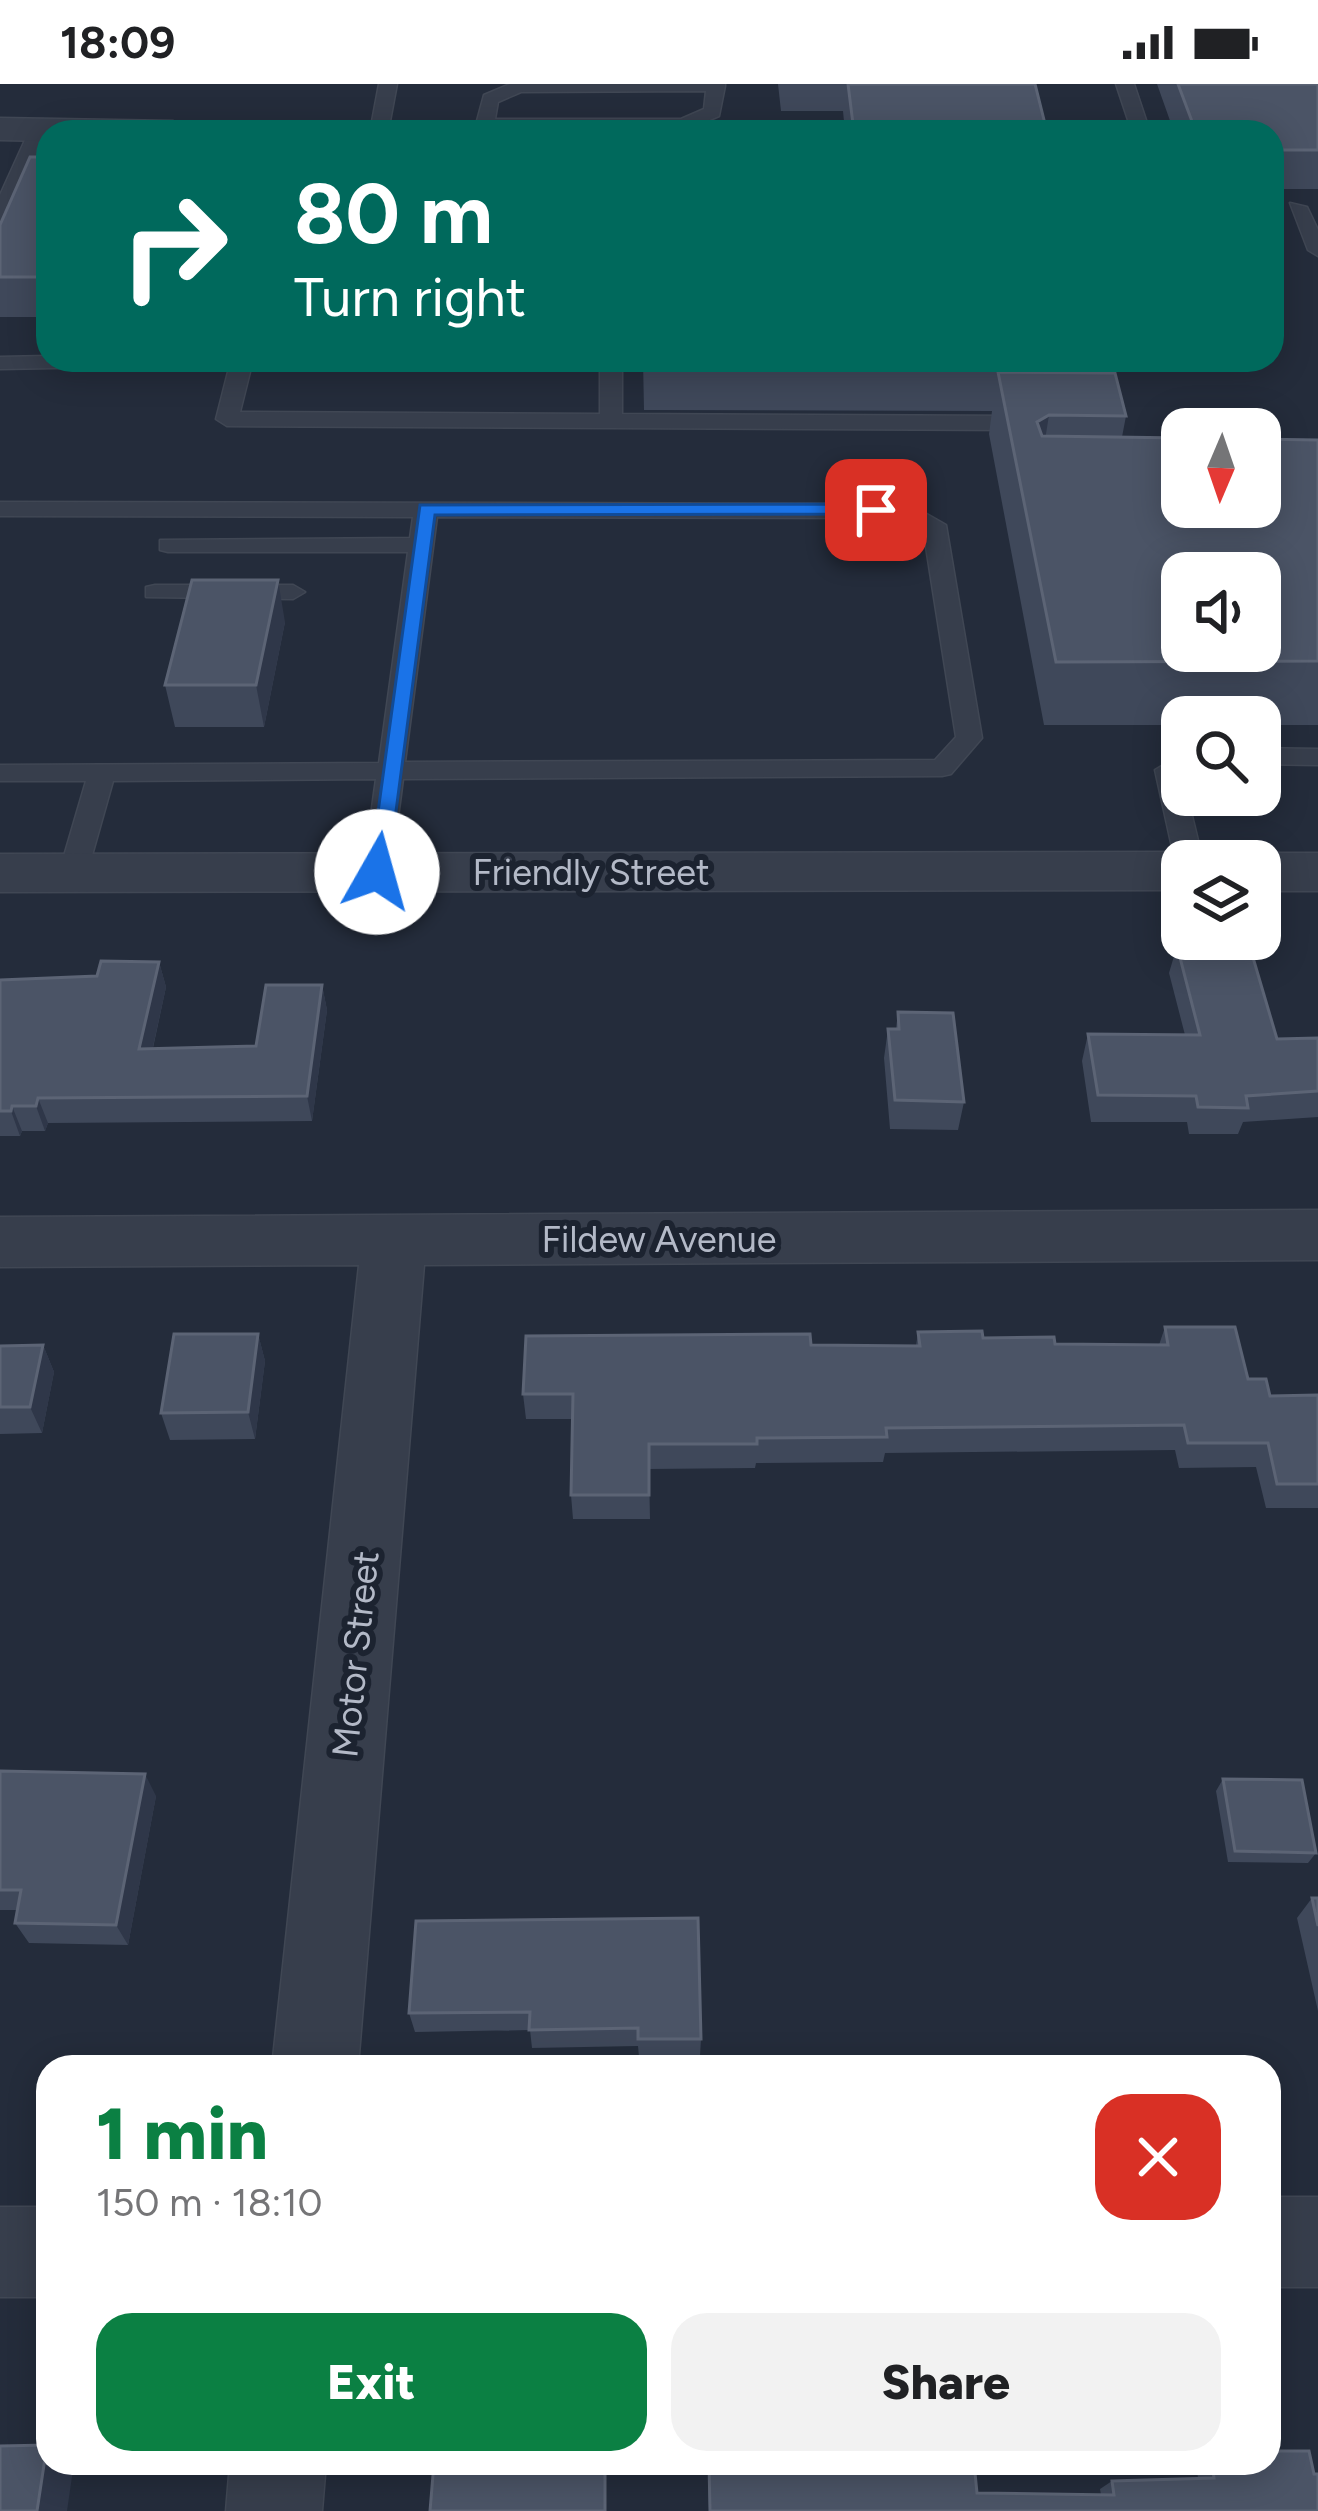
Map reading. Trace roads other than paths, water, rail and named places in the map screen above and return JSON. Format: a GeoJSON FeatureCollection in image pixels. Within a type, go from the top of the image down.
{"type":"FeatureCollection","features":[{"type":"Feature","properties":{"kind":"street"},"geometry":{"type":"LineString","coordinates":[[0,129],[36,129]]}},
{"type":"Feature","properties":{"kind":"street","name":"Friendly Street"},"geometry":{"type":"LineString","coordinates":[[0,873],[1161,872]]}},
{"type":"Feature","properties":{"kind":"street"},"geometry":{"type":"LineString","coordinates":[[1281,872],[1318,872]]}},
{"type":"Feature","properties":{"kind":"street","name":"Fildew Avenue"},"geometry":{"type":"LineString","coordinates":[[0,1242],[1318,1235]]}},
{"type":"Feature","properties":{"kind":"street","name":"Motor Street"},"geometry":{"type":"LineString","coordinates":[[316,2055],[394,1240]]}},
{"type":"Feature","properties":{"kind":"street"},"geometry":{"type":"LineString","coordinates":[[1281,2242],[1318,2242]]}},
{"type":"Feature","properties":{"kind":"street"},"geometry":{"type":"LineString","coordinates":[[0,2252],[36,2252]]}},
{"type":"Feature","properties":{"kind":"street"},"geometry":{"type":"LineString","coordinates":[[274,2511],[277,2475]]}},
{"type":"Feature","properties":{"kind":"lane"},"geometry":{"type":"LineString","coordinates":[[381,120],[388,84]]}},
{"type":"Feature","properties":{"kind":"lane"},"geometry":{"type":"LineString","coordinates":[[1125,84],[1137,120]]}},
{"type":"Feature","properties":{"kind":"lane"},"geometry":{"type":"LineString","coordinates":[[533,120],[537,85]]}},
{"type":"Feature","properties":{"kind":"lane"},"geometry":{"type":"LineString","coordinates":[[487,120],[494,95],[537,85],[716,85],[713,112],[698,120]]}},
{"type":"Feature","properties":{"kind":"lane"},"geometry":{"type":"LineString","coordinates":[[0,215],[36,136]]}},
{"type":"Feature","properties":{"kind":"lane"},"geometry":{"type":"LineString","coordinates":[[1308,207],[1318,250]]}},
{"type":"Feature","properties":{"kind":"lane"},"geometry":{"type":"LineString","coordinates":[[0,364],[36,363]]}},
{"type":"Feature","properties":{"kind":"lane"},"geometry":{"type":"LineString","coordinates":[[239,372],[227,419],[1069,423]]}},
{"type":"Feature","properties":{"kind":"lane"},"geometry":{"type":"LineString","coordinates":[[610,422],[611,372]]}},
{"type":"Feature","properties":{"kind":"lane"},"geometry":{"type":"LineString","coordinates":[[0,509],[909,511],[934,525],[969,738],[942,768],[0,773]]}},
{"type":"Feature","properties":{"kind":"lane"},"geometry":{"type":"LineString","coordinates":[[377,872],[387,771],[426,509]]}},
{"type":"Feature","properties":{"kind":"lane"},"geometry":{"type":"LineString","coordinates":[[168,545],[421,545]]}},
{"type":"Feature","properties":{"kind":"lane"},"geometry":{"type":"LineString","coordinates":[[155,592],[292,592]]}},
{"type":"Feature","properties":{"kind":"lane"},"geometry":{"type":"LineString","coordinates":[[1281,756],[1318,757]]}},
{"type":"Feature","properties":{"kind":"lane"},"geometry":{"type":"LineString","coordinates":[[73,872],[102,773]]}}]}
